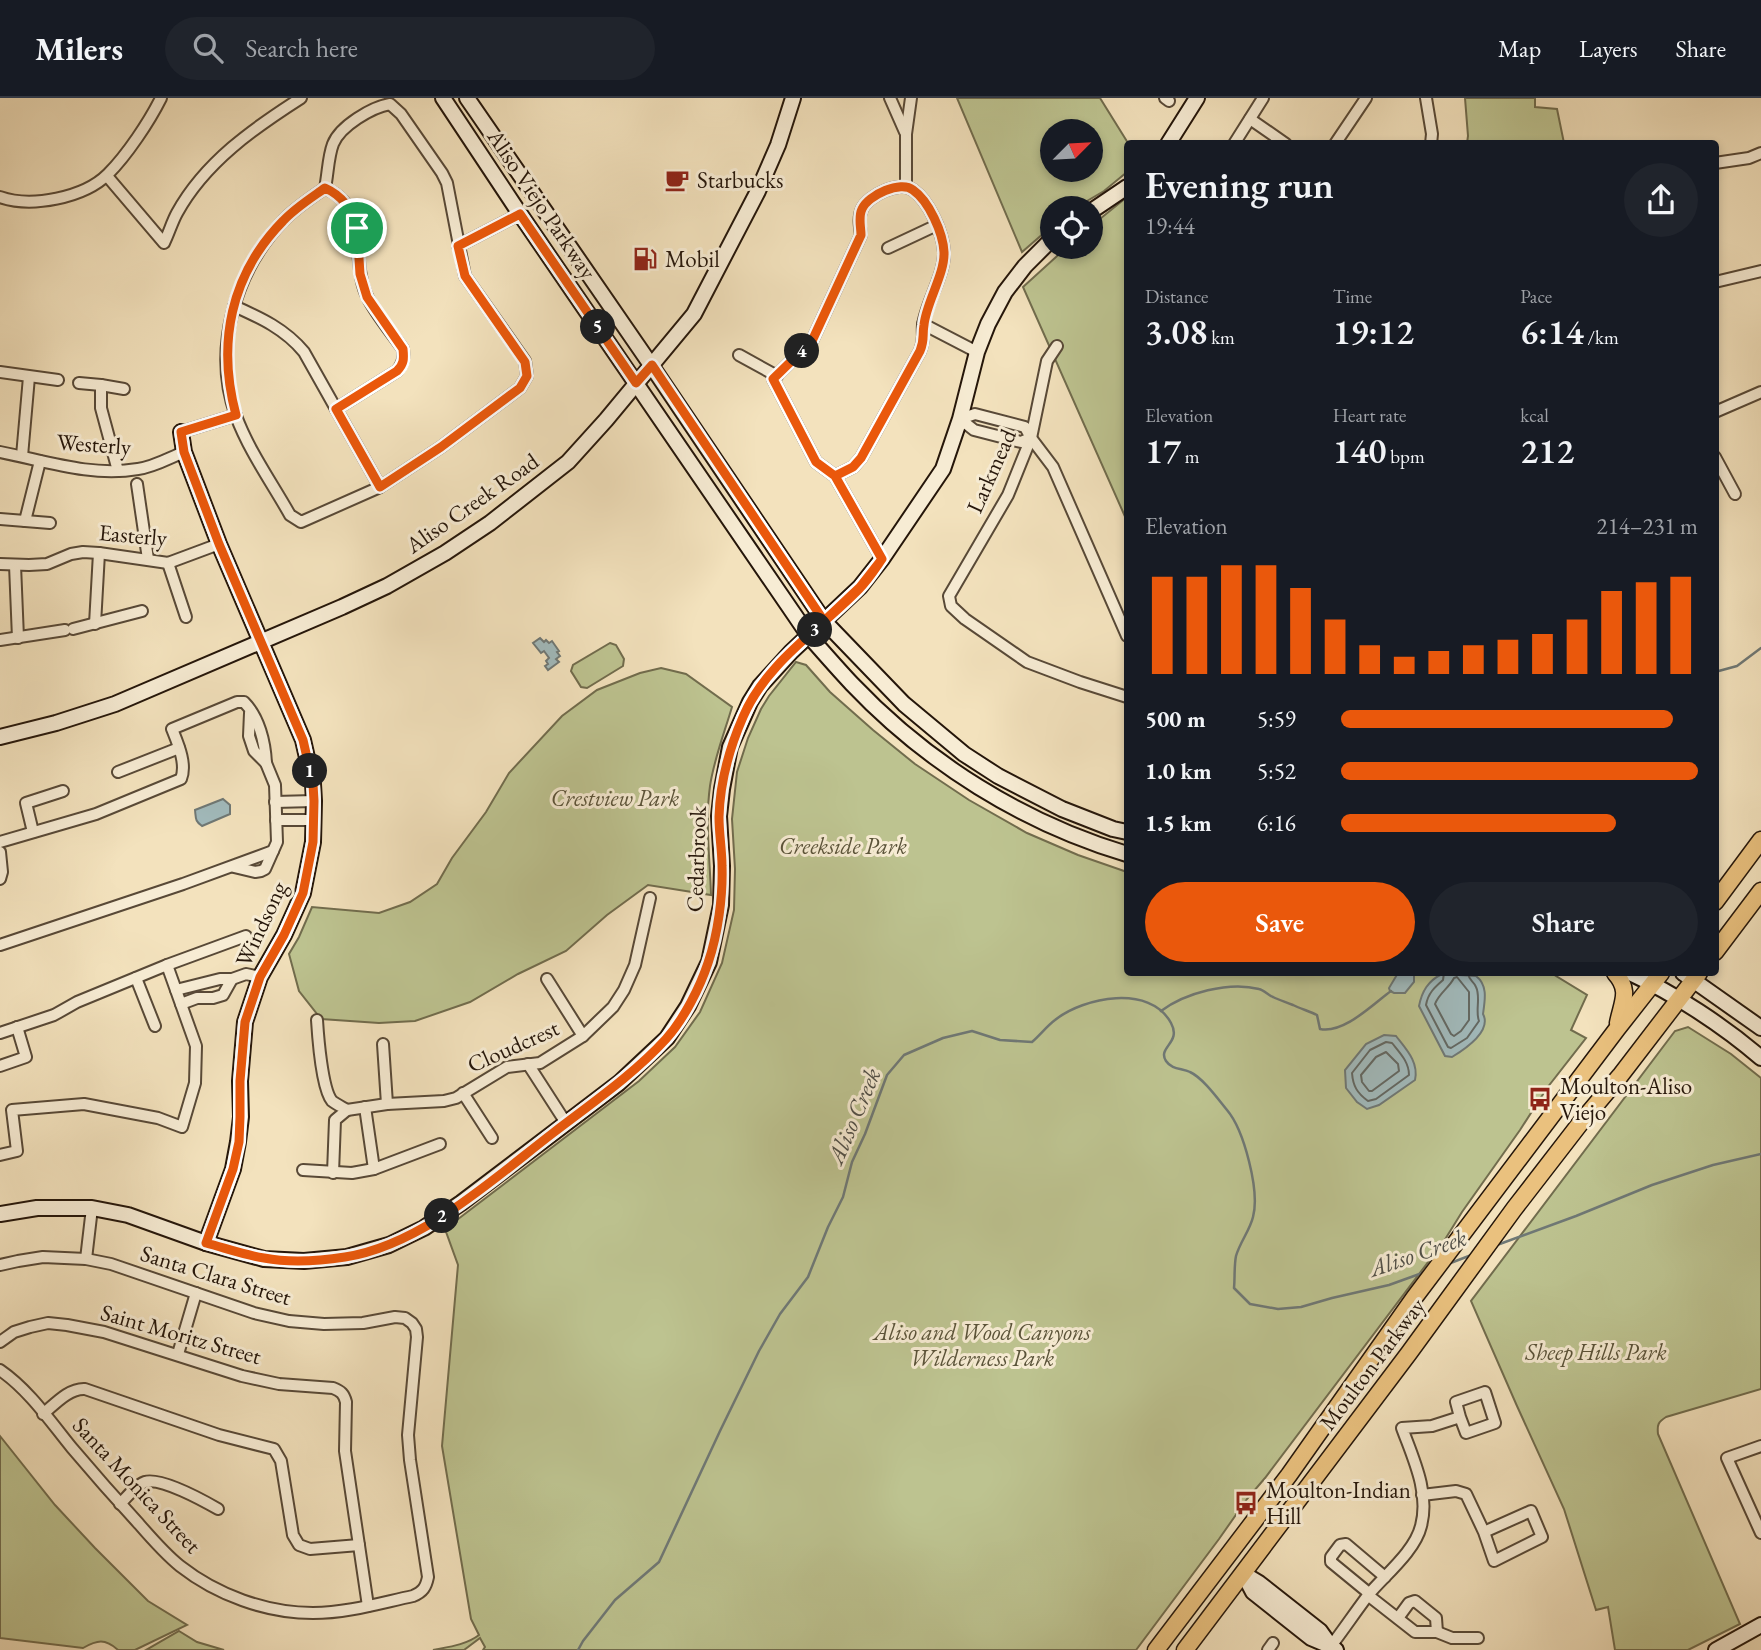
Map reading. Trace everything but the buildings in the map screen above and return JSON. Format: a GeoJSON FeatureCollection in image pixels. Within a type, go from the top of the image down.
{"type":"FeatureCollection","features":[{"type":"Feature","properties":{"kind":"main road","name":"Aliso Viejo Parkway"},"geometry":{"type":"LineString","coordinates":[[443,98],[809,636],[853,685],[936,758],[972,784],[1063,832],[1124,853]]}},
{"type":"Feature","properties":{"kind":"main road","name":"Aliso Viejo Parkway"},"geometry":{"type":"LineString","coordinates":[[467,98],[652,365],[824,621],[904,704],[964,754],[998,776],[1062,809],[1124,831]]}},
{"type":"Feature","properties":{"kind":"main road","name":"Aliso Creek Road"},"geometry":{"type":"LineString","coordinates":[[0,737],[115,704],[342,607],[406,576],[445,553],[490,523],[568,462],[694,314],[734,239],[778,145],[793,98]]}},
{"type":"Feature","properties":{"kind":"main road"},"geometry":{"type":"LineString","coordinates":[[1171,140],[1197,98]]}},
{"type":"Feature","properties":{"kind":"main road"},"geometry":{"type":"LineString","coordinates":[[490,167],[499,168],[542,229],[559,233]]}},
{"type":"Feature","properties":{"kind":"main road"},"geometry":{"type":"LineString","coordinates":[[1103,203],[1124,189]]}},
{"type":"Feature","properties":{"kind":"main road","name":"Cedarbrook"},"geometry":{"type":"LineString","coordinates":[[0,1214],[37,1208],[92,1208],[128,1215],[206,1243],[264,1259],[304,1261],[347,1257],[388,1245],[424,1228],[619,1083],[667,1038],[688,1006],[709,962],[721,905],[719,816],[722,789],[730,747],[743,716],[760,686],[791,652],[860,587],[943,469],[960,419],[977,352],[988,324],[1005,292],[1040,251]]}},
{"type":"Feature","properties":{"kind":"main road","name":"Windsong"},"geometry":{"type":"LineString","coordinates":[[181,432],[184,452],[219,544],[303,740],[314,801],[310,863],[303,893],[288,927],[260,977],[245,1022],[240,1071],[239,1142],[233,1169],[206,1243]]}},
{"type":"Feature","properties":{"kind":"main road"},"geometry":{"type":"LineString","coordinates":[[1719,897],[1761,840]]}},
{"type":"Feature","properties":{"kind":"main road"},"geometry":{"type":"LineString","coordinates":[[1719,947],[1761,891]]}},
{"type":"Feature","properties":{"kind":"main road"},"geometry":{"type":"LineString","coordinates":[[1617,1029],[1625,994],[1618,976]]}},
{"type":"Feature","properties":{"kind":"main road"},"geometry":{"type":"LineString","coordinates":[[1692,976],[1761,1028]]}},
{"type":"Feature","properties":{"kind":"main road","name":"Moulton Parkway"},"geometry":{"type":"LineString","coordinates":[[1185,1650],[1514,1209],[1679,1000],[1692,976]]}},
{"type":"Feature","properties":{"kind":"main road"},"geometry":{"type":"LineString","coordinates":[[1657,978],[1679,1000],[1761,1058]]}},
{"type":"Feature","properties":{"kind":"main road","name":"Moulton Parkway"},"geometry":{"type":"LineString","coordinates":[[1156,1650],[1289,1475],[1414,1298],[1657,978]]}},
{"type":"Feature","properties":{"kind":"main road"},"geometry":{"type":"LineString","coordinates":[[1289,1475],[1283,1499],[1242,1555],[1243,1573],[1253,1592],[1311,1638],[1334,1648]]}},
{"type":"Feature","properties":{"kind":"main road"},"geometry":{"type":"LineString","coordinates":[[1180,1619],[1204,1605],[1222,1580],[1230,1575],[1243,1573]]}},
{"type":"Feature","properties":{"kind":"main road"},"geometry":{"type":"LineString","coordinates":[[1716,1650],[1761,1625]]}},
{"type":"Feature","properties":{"kind":"street"},"geometry":{"type":"LineString","coordinates":[[0,197],[32,202],[60,199],[107,176],[161,98]]}},
{"type":"Feature","properties":{"kind":"street"},"geometry":{"type":"LineString","coordinates":[[107,176],[164,243],[177,213],[211,168],[250,132],[301,98]]}},
{"type":"Feature","properties":{"kind":"street"},"geometry":{"type":"LineString","coordinates":[[890,98],[906,134]]}},
{"type":"Feature","properties":{"kind":"street"},"geometry":{"type":"LineString","coordinates":[[906,186],[906,134],[911,98]]}},
{"type":"Feature","properties":{"kind":"street"},"geometry":{"type":"LineString","coordinates":[[1237,140],[1263,98]]}},
{"type":"Feature","properties":{"kind":"street"},"geometry":{"type":"LineString","coordinates":[[1338,140],[1366,98]]}},
{"type":"Feature","properties":{"kind":"street"},"geometry":{"type":"LineString","coordinates":[[1426,98],[1431,140]]}},
{"type":"Feature","properties":{"kind":"street"},"geometry":{"type":"LineString","coordinates":[[390,104],[401,114],[447,183],[458,246],[465,276],[525,362],[527,376],[520,388],[441,447],[380,487],[302,522],[290,515],[246,438],[236,415],[227,365],[229,328],[234,306],[247,272],[265,243],[283,221],[325,188],[333,145],[338,137],[369,111],[390,104]]}},
{"type":"Feature","properties":{"kind":"street"},"geometry":{"type":"LineString","coordinates":[[1250,119],[1280,140]]}},
{"type":"Feature","properties":{"kind":"street"},"geometry":{"type":"LineString","coordinates":[[1719,162],[1749,158],[1761,153]]}},
{"type":"Feature","properties":{"kind":"street"},"geometry":{"type":"LineString","coordinates":[[835,476],[853,467],[861,458],[925,340],[923,324],[938,281],[944,253],[937,225],[925,202],[913,189],[906,186],[877,194],[863,206],[861,235],[812,341],[773,379],[816,462],[835,476],[882,559]]}},
{"type":"Feature","properties":{"kind":"street"},"geometry":{"type":"LineString","coordinates":[[325,188],[338,194],[350,209],[357,228],[360,274],[367,297],[403,349],[404,358],[397,371],[336,409]]}},
{"type":"Feature","properties":{"kind":"street"},"geometry":{"type":"LineString","coordinates":[[458,246],[520,214]]}},
{"type":"Feature","properties":{"kind":"street"},"geometry":{"type":"LineString","coordinates":[[888,248],[937,225]]}},
{"type":"Feature","properties":{"kind":"street"},"geometry":{"type":"LineString","coordinates":[[1719,281],[1761,271]]}},
{"type":"Feature","properties":{"kind":"street"},"geometry":{"type":"LineString","coordinates":[[234,306],[266,320],[304,352],[380,487]]}},
{"type":"Feature","properties":{"kind":"street"},"geometry":{"type":"LineString","coordinates":[[923,324],[977,352]]}},
{"type":"Feature","properties":{"kind":"street","name":"Larkmead"},"geometry":{"type":"LineString","coordinates":[[1057,346],[1047,361],[1031,438],[1007,495],[949,596],[950,606],[1027,662],[1124,696]]}},
{"type":"Feature","properties":{"kind":"street"},"geometry":{"type":"LineString","coordinates":[[740,355],[776,377]]}},
{"type":"Feature","properties":{"kind":"street"},"geometry":{"type":"LineString","coordinates":[[0,372],[58,380]]}},
{"type":"Feature","properties":{"kind":"street"},"geometry":{"type":"LineString","coordinates":[[22,457],[29,377]]}},
{"type":"Feature","properties":{"kind":"street"},"geometry":{"type":"LineString","coordinates":[[79,383],[124,389]]}},
{"type":"Feature","properties":{"kind":"street"},"geometry":{"type":"LineString","coordinates":[[100,385],[101,408],[118,471]]}},
{"type":"Feature","properties":{"kind":"street"},"geometry":{"type":"LineString","coordinates":[[1719,410],[1761,392]]}},
{"type":"Feature","properties":{"kind":"street"},"geometry":{"type":"LineString","coordinates":[[960,419],[975,414],[1025,427],[1053,467],[1124,629]]}},
{"type":"Feature","properties":{"kind":"street"},"geometry":{"type":"LineString","coordinates":[[181,432],[236,415]]}},
{"type":"Feature","properties":{"kind":"street"},"geometry":{"type":"LineString","coordinates":[[960,419],[974,430],[1007,439],[1021,442],[1031,438]]}},
{"type":"Feature","properties":{"kind":"street"},"geometry":{"type":"LineString","coordinates":[[1007,439],[1011,424]]}},
{"type":"Feature","properties":{"kind":"street","name":"Westerly"},"geometry":{"type":"LineString","coordinates":[[0,452],[62,467],[118,471],[140,469],[184,452]]}},
{"type":"Feature","properties":{"kind":"street"},"geometry":{"type":"LineString","coordinates":[[25,521],[40,461]]}},
{"type":"Feature","properties":{"kind":"street"},"geometry":{"type":"LineString","coordinates":[[1719,464],[1735,494]]}},
{"type":"Feature","properties":{"kind":"street"},"geometry":{"type":"LineString","coordinates":[[137,484],[148,559]]}},
{"type":"Feature","properties":{"kind":"street"},"geometry":{"type":"LineString","coordinates":[[0,519],[50,523]]}},
{"type":"Feature","properties":{"kind":"street","name":"Easterly"},"geometry":{"type":"LineString","coordinates":[[0,564],[47,564],[83,552],[168,563],[219,544]]}},
{"type":"Feature","properties":{"kind":"street"},"geometry":{"type":"LineString","coordinates":[[95,624],[99,552]]}},
{"type":"Feature","properties":{"kind":"street"},"geometry":{"type":"LineString","coordinates":[[168,563],[186,617]]}},
{"type":"Feature","properties":{"kind":"street"},"geometry":{"type":"LineString","coordinates":[[15,565],[18,638]]}},
{"type":"Feature","properties":{"kind":"street"},"geometry":{"type":"LineString","coordinates":[[0,640],[95,624],[142,611]]}},
{"type":"Feature","properties":{"kind":"street"},"geometry":{"type":"LineString","coordinates":[[0,842],[96,814],[181,779],[183,772],[179,748],[172,729],[237,702],[244,702],[250,710],[249,736],[254,751],[266,763],[275,785],[277,842],[273,851],[0,945]]}},
{"type":"Feature","properties":{"kind":"street"},"geometry":{"type":"LineString","coordinates":[[118,772],[179,748]]}},
{"type":"Feature","properties":{"kind":"street"},"geometry":{"type":"LineString","coordinates":[[33,832],[26,803],[63,791]]}},
{"type":"Feature","properties":{"kind":"street"},"geometry":{"type":"LineString","coordinates":[[275,802],[314,801]]}},
{"type":"Feature","properties":{"kind":"street"},"geometry":{"type":"LineString","coordinates":[[276,820],[314,820]]}},
{"type":"Feature","properties":{"kind":"street"},"geometry":{"type":"LineString","coordinates":[[0,852],[0,879]]}},
{"type":"Feature","properties":{"kind":"street","name":"Cloudcrest"},"geometry":{"type":"LineString","coordinates":[[346,1110],[456,1098],[507,1067],[540,1063],[583,1036],[617,1002],[631,975],[650,898]]}},
{"type":"Feature","properties":{"kind":"street"},"geometry":{"type":"LineString","coordinates":[[0,1033],[54,1016],[77,1002],[246,936]]}},
{"type":"Feature","properties":{"kind":"street"},"geometry":{"type":"LineString","coordinates":[[0,1155],[17,1151],[12,1110],[84,1104],[158,1118],[182,1126],[195,1083],[196,1046],[167,965]]}},
{"type":"Feature","properties":{"kind":"street"},"geometry":{"type":"LineString","coordinates":[[176,990],[246,974],[260,977]]}},
{"type":"Feature","properties":{"kind":"street"},"geometry":{"type":"LineString","coordinates":[[136,978],[155,1026]]}},
{"type":"Feature","properties":{"kind":"street"},"geometry":{"type":"LineString","coordinates":[[181,1004],[197,998],[223,995],[232,979]]}},
{"type":"Feature","properties":{"kind":"street"},"geometry":{"type":"LineString","coordinates":[[547,979],[583,1036]]}},
{"type":"Feature","properties":{"kind":"street"},"geometry":{"type":"LineString","coordinates":[[317,1020],[319,1055],[328,1093],[332,1101],[346,1110],[335,1120],[333,1173]]}},
{"type":"Feature","properties":{"kind":"street"},"geometry":{"type":"LineString","coordinates":[[0,1066],[26,1057],[17,1027]]}},
{"type":"Feature","properties":{"kind":"street"},"geometry":{"type":"LineString","coordinates":[[383,1044],[387,1104]]}},
{"type":"Feature","properties":{"kind":"street"},"geometry":{"type":"LineString","coordinates":[[528,1065],[566,1123]]}},
{"type":"Feature","properties":{"kind":"street"},"geometry":{"type":"LineString","coordinates":[[463,1093],[492,1138]]}},
{"type":"Feature","properties":{"kind":"street"},"geometry":{"type":"LineString","coordinates":[[365,1107],[374,1169]]}},
{"type":"Feature","properties":{"kind":"street"},"geometry":{"type":"LineString","coordinates":[[303,1170],[352,1174],[374,1169],[440,1144]]}},
{"type":"Feature","properties":{"kind":"street"},"geometry":{"type":"LineString","coordinates":[[86,1259],[92,1208]]}},
{"type":"Feature","properties":{"kind":"street","name":"Santa Clara Street"},"geometry":{"type":"LineString","coordinates":[[0,1265],[43,1257],[86,1259],[111,1264],[254,1313],[289,1321],[363,1323],[395,1317],[405,1318],[412,1323],[417,1337],[408,1435],[428,1577],[423,1589]]}},
{"type":"Feature","properties":{"kind":"street"},"geometry":{"type":"LineString","coordinates":[[178,1354],[196,1293]]}},
{"type":"Feature","properties":{"kind":"street","name":"Saint Moritz Street"},"geometry":{"type":"LineString","coordinates":[[0,1342],[14,1332],[48,1324],[67,1325],[104,1332],[243,1376],[279,1384],[340,1390],[346,1402],[345,1451],[359,1545]]}},
{"type":"Feature","properties":{"kind":"street","name":"Santa Monica Street"},"geometry":{"type":"LineString","coordinates":[[0,1370],[29,1395],[156,1544],[206,1584],[257,1605],[314,1613],[368,1606],[413,1596],[423,1589]]}},
{"type":"Feature","properties":{"kind":"street"},"geometry":{"type":"LineString","coordinates":[[43,1414],[71,1392],[85,1389],[219,1435],[274,1449],[281,1461],[295,1540],[299,1545],[310,1549],[359,1545],[368,1606]]}},
{"type":"Feature","properties":{"kind":"street"},"geometry":{"type":"LineString","coordinates":[[1334,1648],[1369,1595],[1413,1542],[1421,1527],[1420,1479],[1402,1428],[1432,1426],[1460,1417]]}},
{"type":"Feature","properties":{"kind":"street"},"geometry":{"type":"LineString","coordinates":[[1761,1446],[1727,1458],[1761,1533]]}},
{"type":"Feature","properties":{"kind":"street"},"geometry":{"type":"LineString","coordinates":[[120,1504],[149,1481],[191,1493],[218,1509]]}},
{"type":"Feature","properties":{"kind":"street"},"geometry":{"type":"LineString","coordinates":[[1422,1495],[1456,1490],[1466,1494],[1494,1561],[1542,1537],[1531,1510],[1484,1532]]}},
{"type":"Feature","properties":{"kind":"street"},"geometry":{"type":"LineString","coordinates":[[1385,1577],[1346,1544],[1340,1545],[1331,1557],[1331,1562],[1415,1632],[1437,1632],[1452,1639],[1478,1638]]}},
{"type":"Feature","properties":{"kind":"street"},"geometry":{"type":"LineString","coordinates":[[1398,1618],[1409,1603],[1415,1601],[1436,1618],[1437,1632]]}},
{"type":"Feature","properties":{"kind":"green space"},"geometry":{"type":"Polygon","coordinates":[[[957,98],[1100,98],[1126,140],[1124,140],[1124,174],[1095,196],[1040,196],[1040,236],[1022,252],[957,98]]]}},
{"type":"Feature","properties":{"kind":"green space"},"geometry":{"type":"Polygon","coordinates":[[[1465,98],[1535,98],[1535,107],[1557,109],[1563,140],[1467,140],[1465,98]]]}},
{"type":"Feature","properties":{"kind":"green space"},"geometry":{"type":"Polygon","coordinates":[[[1124,199],[1124,514],[1023,287],[1054,259],[1103,259],[1103,216],[1124,199]]]}},
{"type":"Feature","properties":{"kind":"green space"},"geometry":{"type":"Polygon","coordinates":[[[610,643],[616,645],[624,659],[623,666],[587,688],[581,687],[571,671],[573,665],[610,643]]]}},
{"type":"Feature","properties":{"kind":"green space","name":"Aliso and Wood Canyons Wilderness Park"},"geometry":{"type":"Polygon","coordinates":[[[796,662],[806,665],[830,692],[873,730],[915,764],[969,800],[1027,833],[1124,871],[1124,976],[1556,976],[1587,995],[1571,1030],[1586,1038],[1547,1088],[1444,1241],[1247,1499],[1136,1650],[483,1650],[485,1647],[480,1638],[464,1650],[433,1650],[451,1647],[479,1635],[471,1619],[442,1446],[458,1265],[445,1229],[639,1081],[675,1047],[700,1012],[722,963],[734,910],[732,819],[737,772],[748,738],[769,696],[796,662]]]}},
{"type":"Feature","properties":{"kind":"green space","name":"Crestview Park"},"geometry":{"type":"Polygon","coordinates":[[[661,668],[686,674],[732,707],[710,786],[708,827],[711,895],[648,885],[607,915],[566,951],[518,974],[470,1002],[415,1021],[379,1023],[321,1019],[299,991],[289,954],[312,907],[379,913],[410,902],[437,884],[509,773],[562,716],[597,690],[661,668]]]}},
{"type":"Feature","properties":{"kind":"green space","name":"Sheep Hills Park"},"geometry":{"type":"Polygon","coordinates":[[[1688,1027],[1731,1054],[1761,1078],[1761,1389],[1666,1417],[1658,1428],[1658,1434],[1740,1624],[1688,1650],[1615,1650],[1608,1607],[1596,1610],[1564,1509],[1471,1301],[1675,1031],[1688,1027]]]}},
{"type":"Feature","properties":{"kind":"green space"},"geometry":{"type":"Polygon","coordinates":[[[0,1436],[55,1505],[95,1548],[148,1601],[187,1625],[135,1650],[118,1650],[109,1643],[101,1642],[83,1648],[0,1638],[0,1436]]]}},
{"type":"Feature","properties":{"kind":"green space"},"geometry":{"type":"Polygon","coordinates":[[[179,1631],[197,1642],[224,1650],[146,1650],[179,1631]]]}},
{"type":"Feature","properties":{"kind":"water"},"geometry":{"type":"Polygon","coordinates":[[[540,638],[544,642],[552,641],[559,651],[557,652],[560,656],[556,659],[559,662],[548,670],[545,666],[549,658],[533,643],[540,638]]]}},
{"type":"Feature","properties":{"kind":"water"},"geometry":{"type":"Polygon","coordinates":[[[223,799],[230,805],[230,814],[202,826],[198,823],[195,810],[223,799]]]}},
{"type":"Feature","properties":{"kind":"water"},"geometry":{"type":"Polygon","coordinates":[[[1396,976],[1414,976],[1414,982],[1405,993],[1394,993],[1389,988],[1396,976]]]}},
{"type":"Feature","properties":{"kind":"water"},"geometry":{"type":"Polygon","coordinates":[[[1439,976],[1476,976],[1485,993],[1485,1020],[1481,1033],[1452,1057],[1445,1056],[1419,1006],[1426,987],[1439,976]]]}},
{"type":"Feature","properties":{"kind":"water"},"geometry":{"type":"Polygon","coordinates":[[[1384,1035],[1396,1036],[1407,1051],[1415,1067],[1415,1080],[1379,1105],[1367,1109],[1357,1102],[1346,1088],[1345,1070],[1366,1044],[1384,1035]]]}},
{"type":"Feature","properties":{"kind":"waterway"},"geometry":{"type":"LineString","coordinates":[[1719,671],[1737,666],[1761,648]]}},
{"type":"Feature","properties":{"kind":"waterway"},"geometry":{"type":"LineString","coordinates":[[1161,1011],[1182,999],[1208,990],[1247,987],[1261,990],[1317,1015],[1320,1029],[1329,1029],[1358,1017],[1391,991]]}},
{"type":"Feature","properties":{"kind":"waterway","name":"Aliso Creek"},"geometry":{"type":"LineString","coordinates":[[578,1650],[615,1600],[659,1562],[759,1351],[780,1314],[808,1277],[843,1197],[852,1162],[887,1075],[904,1055],[943,1038],[972,1031],[1000,1040],[1032,1042],[1055,1020],[1082,1005],[1116,998],[1148,1003],[1161,1011],[1174,1030],[1164,1056],[1168,1064],[1190,1072],[1205,1084],[1233,1119],[1245,1146],[1255,1206],[1252,1222],[1236,1256],[1234,1288],[1250,1304],[1278,1309],[1301,1307],[1389,1285],[1425,1272]]}},
{"type":"Feature","properties":{"kind":"waterway","name":"Aliso Creek"},"geometry":{"type":"LineString","coordinates":[[1497,1245],[1652,1185],[1713,1165],[1761,1154]]}},
{"type":"Feature","properties":{"kind":"waterway","name":"Aliso Creek"},"geometry":{"type":"LineString","coordinates":[[1448,1264],[1474,1254]]}},
{"type":"Feature","properties":{"kind":"place","name":"Starbucks"},"geometry":{"type":"Point","coordinates":[677,180]}},
{"type":"Feature","properties":{"kind":"place","name":"Mobil"},"geometry":{"type":"Point","coordinates":[645,259]}},
{"type":"Feature","properties":{"kind":"place","name":"Moulton-Aliso Viejo"},"geometry":{"type":"Point","coordinates":[1540,1099]}},
{"type":"Feature","properties":{"kind":"place","name":"Moulton-Indian Hill"},"geometry":{"type":"Point","coordinates":[1246,1503]}},
{"type":"Feature","properties":{"kind":"route"},"geometry":{"type":"LineString","coordinates":[[357,228],[350,209],[338,194],[325,188],[283,221],[255,256],[240,286],[234,306],[229,328],[227,365],[236,415],[181,432],[184,452],[219,544],[303,740],[313,784],[314,820],[310,863],[303,893],[284,935],[260,977],[245,1022],[239,1142],[233,1169],[206,1243],[264,1259],[304,1261],[347,1257],[388,1245],[424,1228],[619,1083],[667,1038],[688,1006],[709,962],[721,905],[719,816],[722,789],[730,747],[743,716],[760,686],[791,652],[860,587],[882,559],[835,476],[853,467],[861,458],[920,351],[925,340],[923,324],[938,281],[944,253],[940,232],[933,216],[913,189],[906,186],[877,194],[863,206],[861,235],[812,341],[773,379],[816,462],[835,476],[882,559],[860,587],[824,621],[737,493],[652,365],[636,383],[520,214],[458,246],[465,276],[525,362],[527,376],[520,388],[441,447],[380,487],[336,409],[397,371],[404,358],[403,349],[367,297],[360,274],[357,228]]}},
{"type":"Feature","properties":{"kind":"park label","name":"Creekside Park"},"geometry":{"type":"Point","coordinates":[843,846]}}]}
